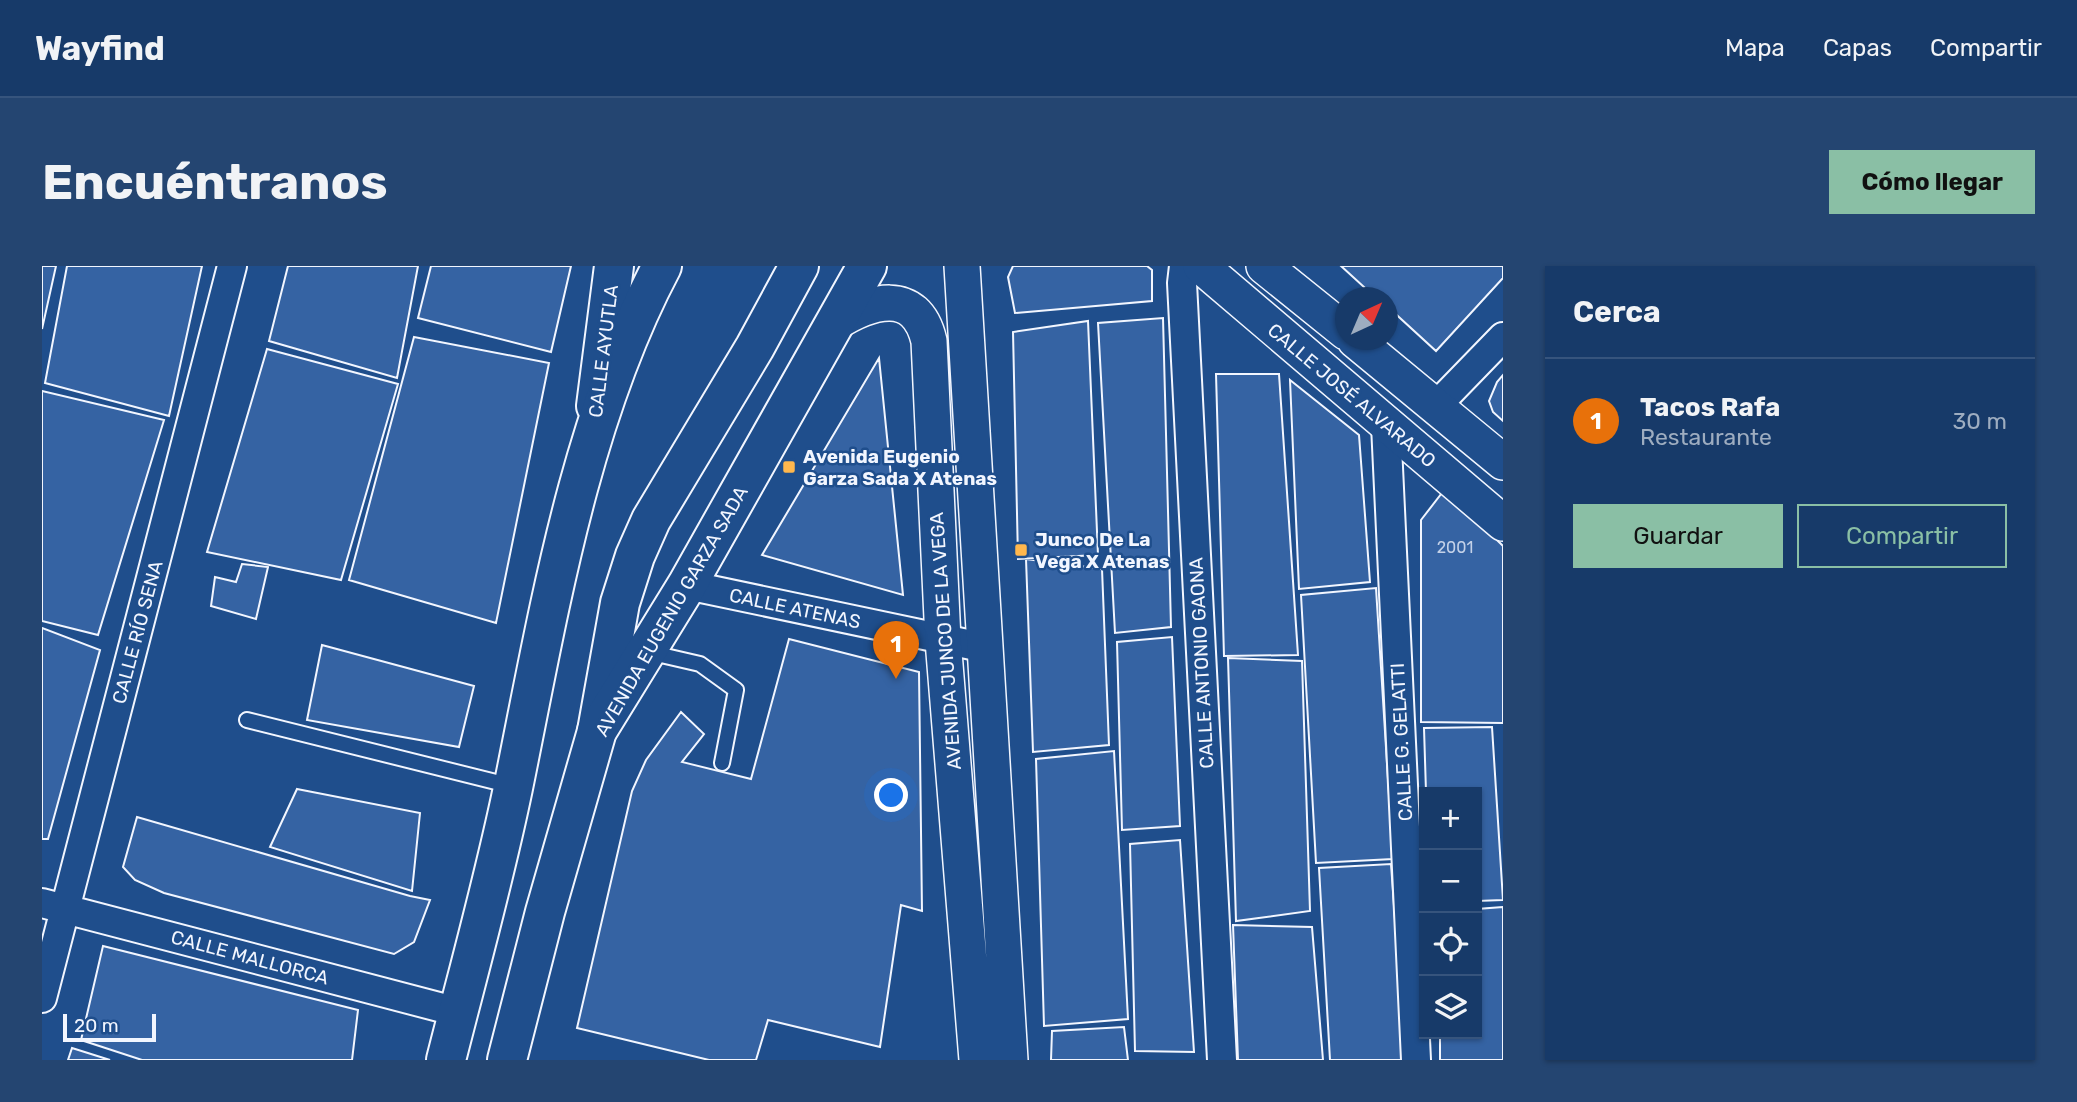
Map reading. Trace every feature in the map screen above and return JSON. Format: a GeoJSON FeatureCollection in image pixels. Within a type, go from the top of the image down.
{"type":"FeatureCollection","features":[{"type":"Feature","properties":{"kind":"main road","name":"CALLE AYUTLA"},"geometry":{"type":"LineString","coordinates":[[593,436],[614,266]]}},
{"type":"Feature","properties":{"kind":"main road"},"geometry":{"type":"LineString","coordinates":[[446,1060],[491,892],[547,619],[593,436],[640,312],[662,266]]}},
{"type":"Feature","properties":{"kind":"main road"},"geometry":{"type":"LineString","coordinates":[[597,731],[620,603],[651,520],[755,347],[799,266]]}},
{"type":"Feature","properties":{"kind":"main road","name":"AVENIDA EUGENIO GARZA SADA"},"geometry":{"type":"LineString","coordinates":[[507,1060],[545,912],[597,731],[687,585],[835,323],[869,271]]}},
{"type":"Feature","properties":{"kind":"street","name":"CALLE RÍO SENA"},"geometry":{"type":"LineString","coordinates":[[42,998],[53,905],[232,266]]}},
{"type":"Feature","properties":{"kind":"street","name":"CALLE ANTONIO GAONA"},"geometry":{"type":"LineString","coordinates":[[1184,266],[1182,283],[1222,1060]]}},
{"type":"Feature","properties":{"kind":"street","name":"CALLE JOSÉ ALVARADO"},"geometry":{"type":"LineString","coordinates":[[1201,266],[1503,523]]}},
{"type":"Feature","properties":{"kind":"street"},"geometry":{"type":"LineString","coordinates":[[1264,266],[1335,323]]}},
{"type":"Feature","properties":{"kind":"street","name":"AVENIDA JUNCO DE LA VEGA"},"geometry":{"type":"LineString","coordinates":[[962,267],[1010,1060]]}},
{"type":"Feature","properties":{"kind":"street","name":"AVENIDA JUNCO DE LA VEGA"},"geometry":{"type":"LineString","coordinates":[[835,323],[857,309],[884,302],[911,310],[926,328],[930,359],[943,640],[977,1060]]}},
{"type":"Feature","properties":{"kind":"street"},"geometry":{"type":"LineString","coordinates":[[1437,405],[1503,337]]}},
{"type":"Feature","properties":{"kind":"street"},"geometry":{"type":"LineString","coordinates":[[1368,350],[1503,461]]}},
{"type":"Feature","properties":{"kind":"street","name":"CALLE G. GELATTI"},"geometry":{"type":"LineString","coordinates":[[1386,425],[1416,1060]]}},
{"type":"Feature","properties":{"kind":"street","name":"CALLE ATENAS"},"geometry":{"type":"LineString","coordinates":[[687,585],[986,649]]}},
{"type":"Feature","properties":{"kind":"street","name":"CALLE MALLORCA"},"geometry":{"type":"LineString","coordinates":[[53,905],[458,1012]]}},
{"type":"Feature","properties":{"kind":"lane"},"geometry":{"type":"LineString","coordinates":[[646,652],[700,664],[736,690],[722,763]]}},
{"type":"Feature","properties":{"kind":"lane"},"geometry":{"type":"LineString","coordinates":[[247,720],[513,786]]}},
{"type":"Feature","properties":{"kind":"building"},"geometry":{"type":"Polygon","coordinates":[[[42,266],[56,266],[42,329],[42,266]]]}},
{"type":"Feature","properties":{"kind":"building"},"geometry":{"type":"Polygon","coordinates":[[[67,266],[202,266],[169,416],[45,383],[67,266]]]}},
{"type":"Feature","properties":{"kind":"building"},"geometry":{"type":"Polygon","coordinates":[[[288,266],[418,266],[397,378],[269,341],[288,266]]]}},
{"type":"Feature","properties":{"kind":"building"},"geometry":{"type":"Polygon","coordinates":[[[431,266],[571,266],[551,352],[418,318],[431,266]]]}},
{"type":"Feature","properties":{"kind":"building"},"geometry":{"type":"Polygon","coordinates":[[[1013,266],[1147,266],[1152,270],[1152,301],[1015,313],[1008,277],[1013,266]]]}},
{"type":"Feature","properties":{"kind":"building"},"geometry":{"type":"Polygon","coordinates":[[[1341,266],[1503,266],[1503,278],[1436,351],[1398,316],[1398,287],[1364,287],[1341,266]]]}},
{"type":"Feature","properties":{"kind":"building"},"geometry":{"type":"Polygon","coordinates":[[[1163,318],[1171,627],[1115,633],[1098,323],[1163,318]]]}},
{"type":"Feature","properties":{"kind":"building"},"geometry":{"type":"Polygon","coordinates":[[[1088,321],[1098,555],[1018,559],[1013,332],[1088,321]]]}},
{"type":"Feature","properties":{"kind":"building"},"geometry":{"type":"Polygon","coordinates":[[[414,337],[549,363],[496,623],[349,580],[414,337]]]}},
{"type":"Feature","properties":{"kind":"building"},"geometry":{"type":"Polygon","coordinates":[[[267,349],[398,384],[341,580],[207,552],[267,349]]]}},
{"type":"Feature","properties":{"kind":"building"},"geometry":{"type":"Polygon","coordinates":[[[879,358],[903,595],[762,555],[879,358]]]}},
{"type":"Feature","properties":{"kind":"building"},"geometry":{"type":"Polygon","coordinates":[[[1216,374],[1279,374],[1298,655],[1224,656],[1216,374]]]}},
{"type":"Feature","properties":{"kind":"building"},"geometry":{"type":"Polygon","coordinates":[[[1503,375],[1503,421],[1493,412],[1489,401],[1503,375]]]}},
{"type":"Feature","properties":{"kind":"building"},"geometry":{"type":"Polygon","coordinates":[[[1290,380],[1359,435],[1370,582],[1299,589],[1290,380]]]}},
{"type":"Feature","properties":{"kind":"building"},"geometry":{"type":"Polygon","coordinates":[[[42,391],[164,420],[98,635],[42,621],[42,391]]]}},
{"type":"Feature","properties":{"kind":"building"},"geometry":{"type":"Polygon","coordinates":[[[1445,489],[1503,546],[1503,723],[1421,722],[1421,520],[1445,489]]]}},
{"type":"Feature","properties":{"kind":"building"},"geometry":{"type":"Polygon","coordinates":[[[1026,559],[1102,569],[1109,745],[1033,752],[1026,559]]]}},
{"type":"Feature","properties":{"kind":"building"},"geometry":{"type":"Polygon","coordinates":[[[242,564],[268,567],[256,619],[211,606],[215,577],[236,582],[242,564]]]}},
{"type":"Feature","properties":{"kind":"building"},"geometry":{"type":"Polygon","coordinates":[[[1376,588],[1393,859],[1316,863],[1301,595],[1376,588]]]}},
{"type":"Feature","properties":{"kind":"building"},"geometry":{"type":"Polygon","coordinates":[[[42,628],[100,650],[48,839],[42,839],[42,628]]]}},
{"type":"Feature","properties":{"kind":"building"},"geometry":{"type":"Polygon","coordinates":[[[1172,637],[1180,826],[1122,830],[1117,642],[1172,637]]]}},
{"type":"Feature","properties":{"kind":"building"},"geometry":{"type":"Polygon","coordinates":[[[789,639],[919,672],[922,911],[901,905],[880,1047],[768,1020],[756,1060],[709,1060],[577,1028],[632,791],[646,760],[681,712],[704,734],[682,762],[751,779],[789,639]]]}},
{"type":"Feature","properties":{"kind":"building"},"geometry":{"type":"Polygon","coordinates":[[[322,645],[474,686],[459,747],[307,720],[322,645]]]}},
{"type":"Feature","properties":{"kind":"building"},"geometry":{"type":"Polygon","coordinates":[[[1228,658],[1302,661],[1310,911],[1236,921],[1228,658]]]}},
{"type":"Feature","properties":{"kind":"building"},"geometry":{"type":"Polygon","coordinates":[[[1492,727],[1503,900],[1482,901],[1482,787],[1426,787],[1424,728],[1492,727]]]}},
{"type":"Feature","properties":{"kind":"building"},"geometry":{"type":"Polygon","coordinates":[[[1114,751],[1128,1019],[1044,1026],[1036,759],[1114,751]]]}},
{"type":"Feature","properties":{"kind":"building"},"geometry":{"type":"Polygon","coordinates":[[[297,789],[420,813],[412,891],[270,847],[297,789]]]}},
{"type":"Feature","properties":{"kind":"building"},"geometry":{"type":"Polygon","coordinates":[[[137,817],[430,900],[414,942],[394,954],[164,893],[135,880],[123,867],[137,817]]]}},
{"type":"Feature","properties":{"kind":"building"},"geometry":{"type":"Polygon","coordinates":[[[1180,840],[1194,1052],[1135,1051],[1130,844],[1180,840]]]}},
{"type":"Feature","properties":{"kind":"building"},"geometry":{"type":"Polygon","coordinates":[[[1391,864],[1405,1060],[1330,1060],[1319,868],[1391,864]]]}},
{"type":"Feature","properties":{"kind":"building"},"geometry":{"type":"Polygon","coordinates":[[[1503,907],[1503,1060],[1440,1060],[1440,1039],[1482,1039],[1482,909],[1503,907]]]}},
{"type":"Feature","properties":{"kind":"building"},"geometry":{"type":"Polygon","coordinates":[[[1233,925],[1312,927],[1323,1060],[1238,1060],[1233,925]]]}},
{"type":"Feature","properties":{"kind":"building"},"geometry":{"type":"Polygon","coordinates":[[[103,946],[358,1010],[352,1060],[142,1060],[81,1040],[103,946]]]}},
{"type":"Feature","properties":{"kind":"building"},"geometry":{"type":"Polygon","coordinates":[[[1124,1027],[1128,1060],[1051,1060],[1052,1031],[1124,1027]]]}},
{"type":"Feature","properties":{"kind":"building"},"geometry":{"type":"Polygon","coordinates":[[[72,1048],[110,1060],[68,1060],[72,1048]]]}},
{"type":"Feature","properties":{"kind":"place","name":"Avenida Eugenio Garza Sada X Atenas"},"geometry":{"type":"Point","coordinates":[789,467]}},
{"type":"Feature","properties":{"kind":"place","name":"Junco De La Vega X Atenas"},"geometry":{"type":"Point","coordinates":[1021,550]}},
{"type":"Feature","properties":{"kind":"place","name":"Tacos Rafa"},"geometry":{"type":"Point","coordinates":[896,679]}}]}
